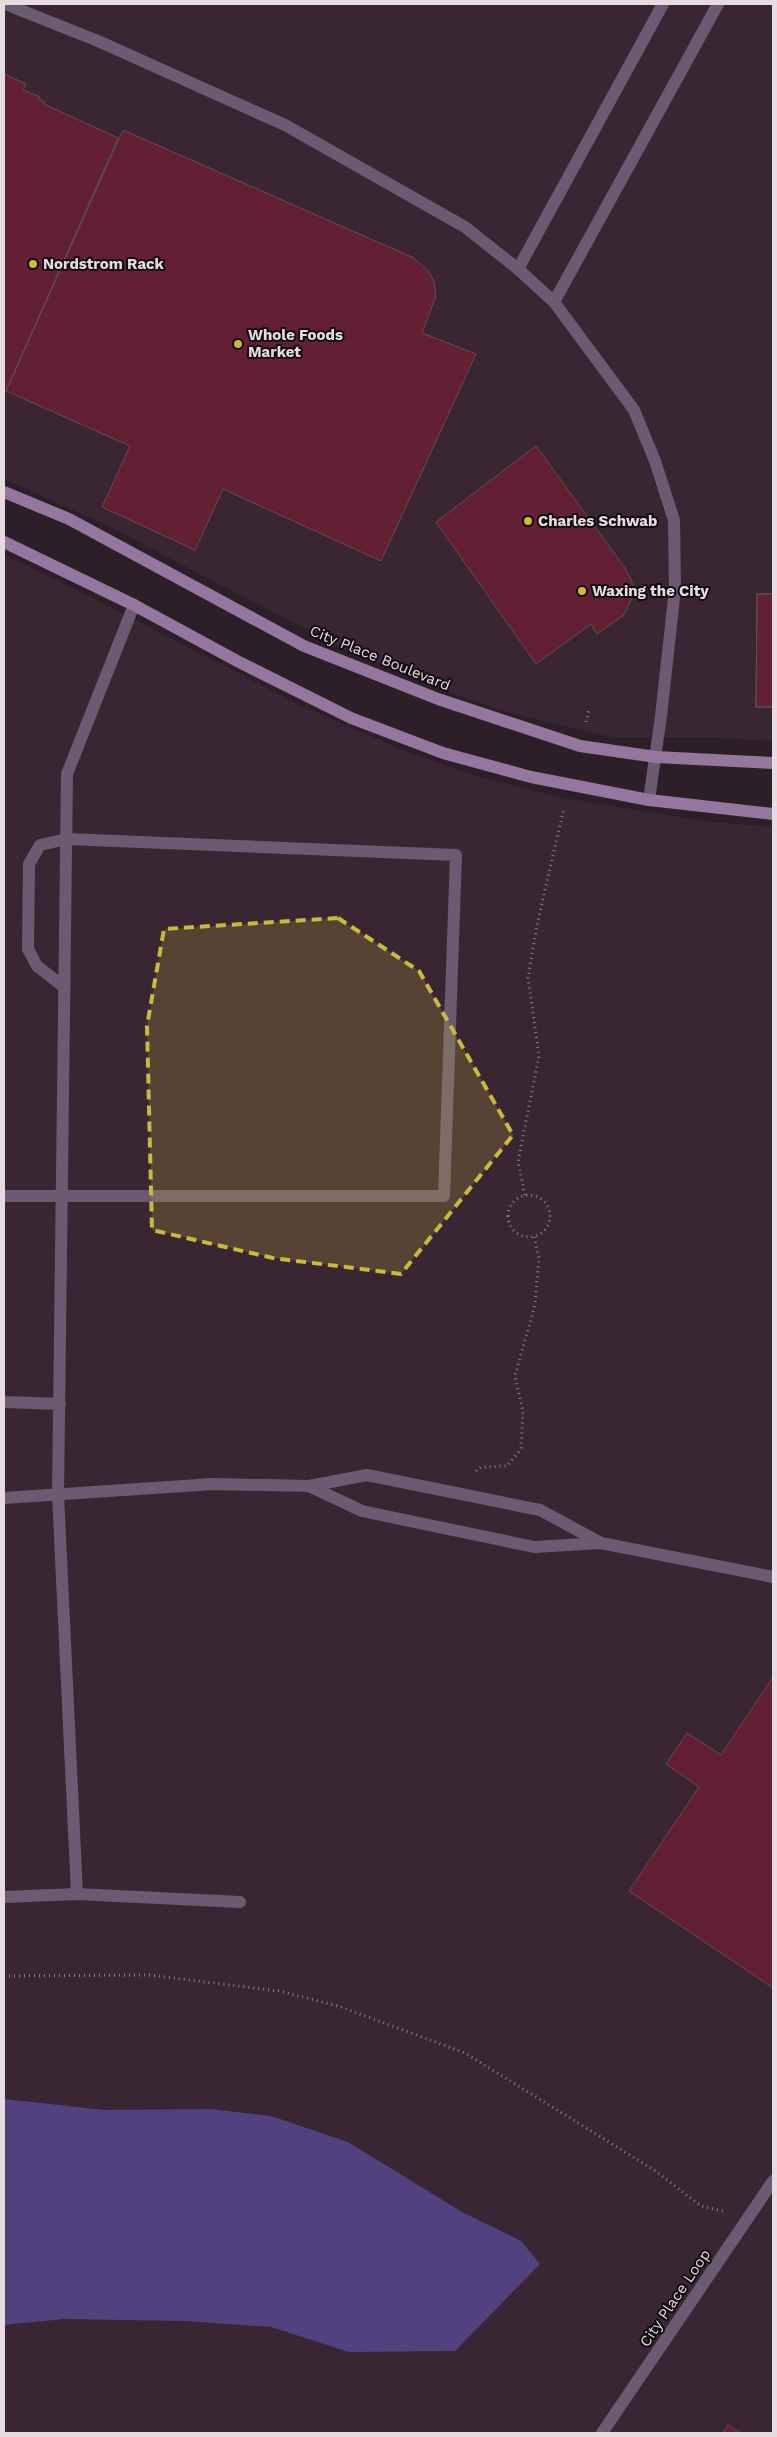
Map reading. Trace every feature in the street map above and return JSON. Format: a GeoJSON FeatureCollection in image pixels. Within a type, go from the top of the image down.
{"type":"FeatureCollection","features":[{"type":"Feature","properties":{"kind":"street"},"geometry":{"type":"LineString","coordinates":[[5,4],[141,60],[285,125],[465,227],[518,269],[554,302],[634,410],[656,461],[674,520],[675,589],[656,757],[649,800]]}},
{"type":"Feature","properties":{"kind":"street"},"geometry":{"type":"LineString","coordinates":[[518,269],[663,4]]}},
{"type":"Feature","properties":{"kind":"street"},"geometry":{"type":"LineString","coordinates":[[554,302],[718,4]]}},
{"type":"Feature","properties":{"kind":"street","name":"City Place Boulevard"},"geometry":{"type":"LineString","coordinates":[[4,492],[69,519],[304,646],[438,699],[580,746],[656,757],[773,763]]}},
{"type":"Feature","properties":{"kind":"street"},"geometry":{"type":"LineString","coordinates":[[4,542],[134,605],[239,662],[351,718],[443,753],[531,777],[649,800],[773,814]]}},
{"type":"Feature","properties":{"kind":"street"},"geometry":{"type":"LineString","coordinates":[[77,1894],[58,1495],[67,774],[134,605]]}},
{"type":"Feature","properties":{"kind":"street"},"geometry":{"type":"LineString","coordinates":[[4,1196],[444,1196],[456,855],[67,839],[40,845],[29,864],[28,950],[37,966],[64,987]]}},
{"type":"Feature","properties":{"kind":"street"},"geometry":{"type":"LineString","coordinates":[[4,1402],[60,1404]]}},
{"type":"Feature","properties":{"kind":"street"},"geometry":{"type":"LineString","coordinates":[[4,1498],[213,1484],[309,1486],[368,1475],[540,1510],[601,1543]]}},
{"type":"Feature","properties":{"kind":"street"},"geometry":{"type":"LineString","coordinates":[[309,1486],[362,1511],[534,1547],[601,1543],[773,1577]]}},
{"type":"Feature","properties":{"kind":"street"},"geometry":{"type":"LineString","coordinates":[[4,1897],[77,1894],[240,1902]]}},
{"type":"Feature","properties":{"kind":"street","name":"City Place Loop"},"geometry":{"type":"LineString","coordinates":[[602,2433],[773,2181]]}},
{"type":"Feature","properties":{"kind":"path"},"geometry":{"type":"LineString","coordinates":[[580,746],[589,710]]}},
{"type":"Feature","properties":{"kind":"path"},"geometry":{"type":"LineString","coordinates":[[525,1195],[518,1162],[539,1056],[528,978],[537,925],[570,784]]}},
{"type":"Feature","properties":{"kind":"path"},"geometry":{"type":"LineString","coordinates":[[525,1195],[543,1199],[548,1207],[550,1216],[548,1225],[542,1232],[534,1236],[524,1236],[516,1232],[510,1225],[508,1216],[516,1199],[525,1195]]}},
{"type":"Feature","properties":{"kind":"path"},"geometry":{"type":"LineString","coordinates":[[453,1492],[463,1479],[481,1467],[507,1466],[521,1450],[523,1411],[515,1376],[535,1305],[539,1258],[534,1236]]}},
{"type":"Feature","properties":{"kind":"path"},"geometry":{"type":"LineString","coordinates":[[4,1976],[149,1975],[279,1991],[338,2006],[465,2052],[654,2170],[701,2206],[748,2217]]}},
{"type":"Feature","properties":{"kind":"highlighted area"},"geometry":{"type":"Polygon","coordinates":[[[338,918],[419,971],[513,1135],[401,1274],[273,1258],[152,1230],[147,1026],[164,929],[338,918]]]}},
{"type":"Feature","properties":{"kind":"shaded area"},"geometry":{"type":"Polygon","coordinates":[[[4,4],[773,4],[773,741],[717,738],[612,737],[524,717],[460,696],[347,651],[108,526],[4,479],[4,4]]]}},
{"type":"Feature","properties":{"kind":"shaded area"},"geometry":{"type":"Polygon","coordinates":[[[4,554],[74,588],[302,706],[400,749],[477,776],[558,797],[703,821],[773,827],[773,2433],[4,2433],[4,554]]]}},
{"type":"Feature","properties":{"kind":"shaded area"},"geometry":{"type":"Polygon","coordinates":[[[4,2099],[105,2110],[211,2109],[271,2116],[348,2142],[462,2212],[521,2241],[540,2264],[455,2351],[349,2352],[271,2327],[185,2321],[64,2319],[4,2325],[4,2099]]]}},
{"type":"Feature","properties":{"kind":"building","name":"Nordstrom Rack"},"geometry":{"type":"Polygon","coordinates":[[[4,74],[26,84],[23,90],[40,97],[39,99],[45,102],[44,104],[118,138],[6,391],[4,391],[4,74]]]}},
{"type":"Feature","properties":{"kind":"building","name":"Whole Foods Market"},"geometry":{"type":"Polygon","coordinates":[[[123,130],[414,258],[429,272],[434,282],[436,296],[422,333],[476,354],[381,561],[223,489],[195,550],[102,507],[130,446],[6,391],[123,130]]]}},
{"type":"Feature","properties":{"kind":"building"},"geometry":{"type":"Polygon","coordinates":[[[536,446],[625,568],[632,582],[633,596],[624,615],[597,634],[591,624],[536,664],[436,522],[536,446]]]}},
{"type":"Feature","properties":{"kind":"building"},"geometry":{"type":"Polygon","coordinates":[[[757,594],[773,594],[773,707],[756,707],[757,594]]]}},
{"type":"Feature","properties":{"kind":"building"},"geometry":{"type":"Polygon","coordinates":[[[757,594],[773,594],[773,707],[756,707],[757,594]]]}},
{"type":"Feature","properties":{"kind":"building"},"geometry":{"type":"Polygon","coordinates":[[[773,1677],[773,1988],[629,1891],[699,1787],[666,1764],[687,1733],[721,1755],[773,1677]]]}},
{"type":"Feature","properties":{"kind":"building"},"geometry":{"type":"Polygon","coordinates":[[[728,2425],[741,2433],[723,2433],[728,2425]]]}},
{"type":"Feature","properties":{"kind":"place","name":"Nordstrom Rack"},"geometry":{"type":"Point","coordinates":[33,264]}},
{"type":"Feature","properties":{"kind":"place","name":"Whole Foods Market"},"geometry":{"type":"Point","coordinates":[238,344]}},
{"type":"Feature","properties":{"kind":"place","name":"Charles Schwab"},"geometry":{"type":"Point","coordinates":[528,521]}},
{"type":"Feature","properties":{"kind":"place","name":"Waxing the City"},"geometry":{"type":"Point","coordinates":[582,591]}}]}
